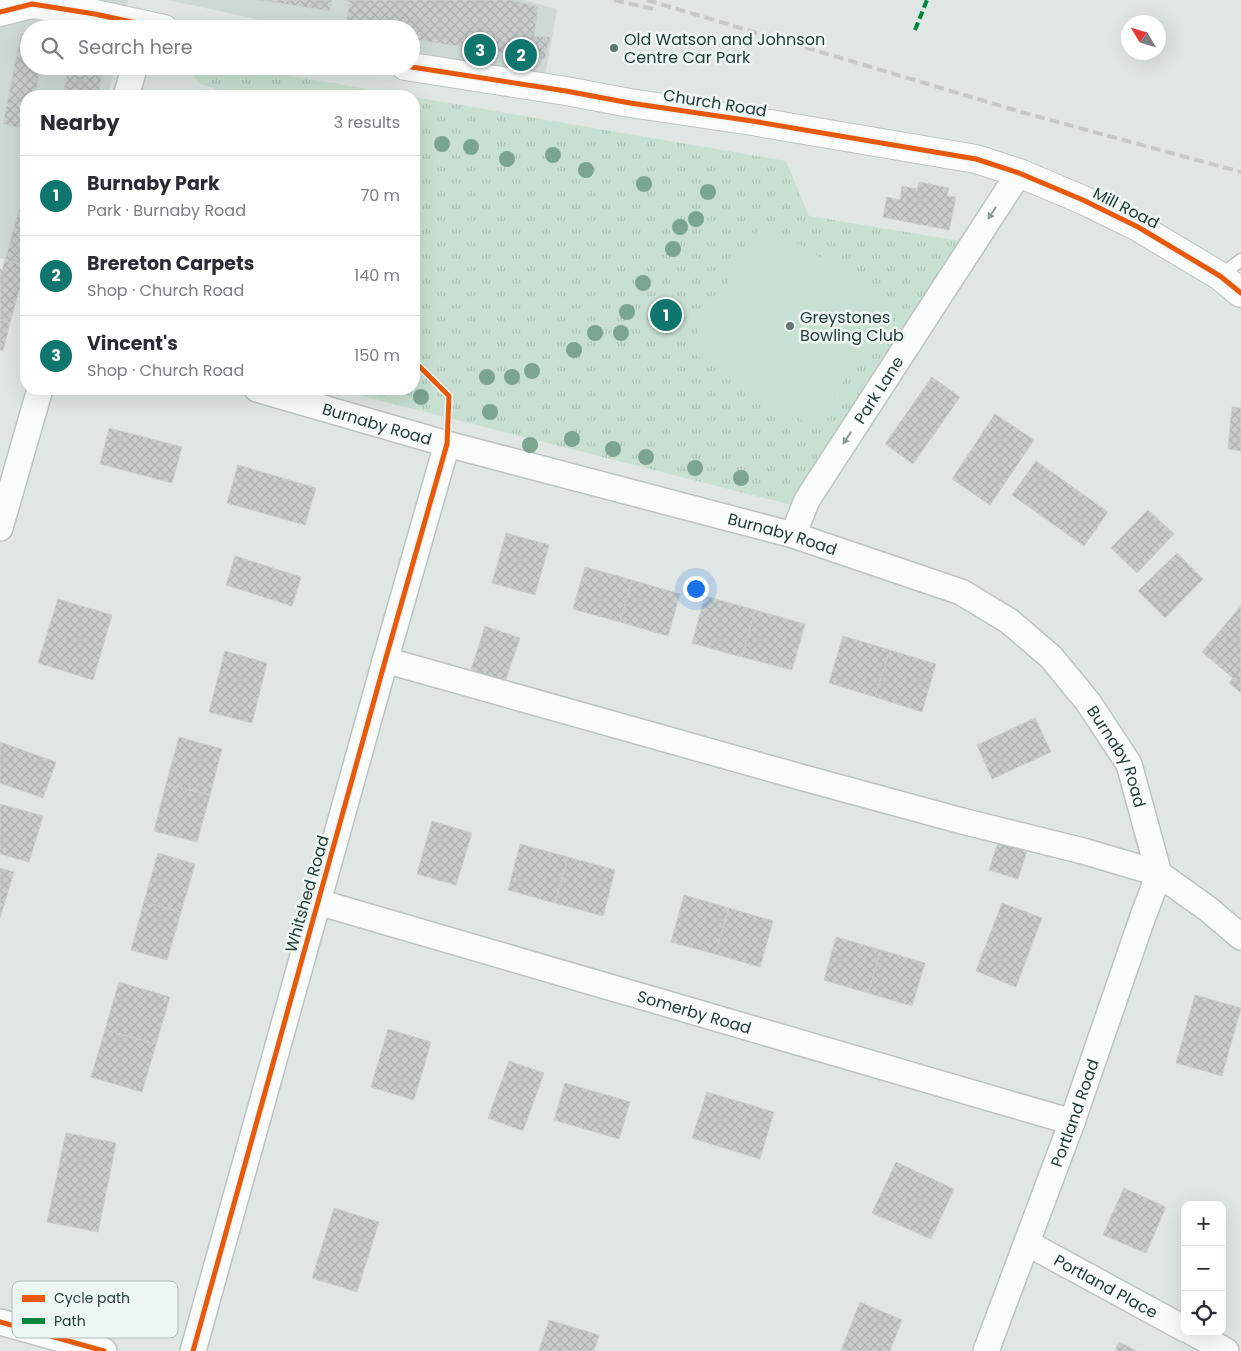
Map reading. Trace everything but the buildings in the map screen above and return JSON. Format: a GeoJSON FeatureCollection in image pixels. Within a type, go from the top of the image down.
{"type":"FeatureCollection","features":[{"type":"Feature","properties":{"kind":"main road"},"geometry":{"type":"LineString","coordinates":[[0,12],[32,4],[118,20]]}},
{"type":"Feature","properties":{"kind":"main road","name":"Church Road"},"geometry":{"type":"LineString","coordinates":[[420,68],[566,90],[630,103],[752,121],[976,159],[1019,173]]}},
{"type":"Feature","properties":{"kind":"main road","name":"Mill Road"},"geometry":{"type":"LineString","coordinates":[[1019,173],[1083,200],[1138,227],[1231,268],[1241,293]]}},
{"type":"Feature","properties":{"kind":"street"},"geometry":{"type":"LineString","coordinates":[[128,90],[132,75]]}},
{"type":"Feature","properties":{"kind":"street","name":"Park Lane"},"geometry":{"type":"LineString","coordinates":[[793,535],[807,500],[1019,173]]}},
{"type":"Feature","properties":{"kind":"street"},"geometry":{"type":"LineString","coordinates":[[0,528],[38,395]]}},
{"type":"Feature","properties":{"kind":"street","name":"Burnaby Road"},"geometry":{"type":"LineString","coordinates":[[278,395],[447,444],[793,535],[961,592],[1009,622],[1051,657],[1088,702],[1129,764],[1159,874]]}},
{"type":"Feature","properties":{"kind":"street","name":"Whitshed Road"},"geometry":{"type":"LineString","coordinates":[[193,1351],[447,444]]}},
{"type":"Feature","properties":{"kind":"street"},"geometry":{"type":"LineString","coordinates":[[385,660],[674,742],[962,821],[1083,851],[1159,874],[1208,909],[1241,937]]}},
{"type":"Feature","properties":{"kind":"street","name":"Portland Road"},"geometry":{"type":"LineString","coordinates":[[986,1351],[1072,1122],[1159,874]]}},
{"type":"Feature","properties":{"kind":"street","name":"Somerby Road"},"geometry":{"type":"LineString","coordinates":[[318,902],[1072,1122]]}},
{"type":"Feature","properties":{"kind":"street","name":"Portland Place"},"geometry":{"type":"LineString","coordinates":[[1026,1243],[1181,1326]]}},
{"type":"Feature","properties":{"kind":"street"},"geometry":{"type":"LineString","coordinates":[[1199,1336],[1226,1351]]}},
{"type":"Feature","properties":{"kind":"street"},"geometry":{"type":"LineString","coordinates":[[57,1338],[104,1351]]}},
{"type":"Feature","properties":{"kind":"shaded area"},"geometry":{"type":"Polygon","coordinates":[[[0,0],[128,0],[125,20],[20,20],[20,75],[113,75],[109,90],[20,90],[20,263],[0,258],[0,0]]]}},
{"type":"Feature","properties":{"kind":"shaded area"},"geometry":{"type":"Polygon","coordinates":[[[167,0],[523,0],[557,9],[545,76],[420,53],[420,20],[261,20],[167,0]]]}},
{"type":"Feature","properties":{"kind":"green space"},"geometry":{"type":"Polygon","coordinates":[[[194,75],[286,75],[372,90],[214,90],[214,88],[200,84],[194,75]]]}},
{"type":"Feature","properties":{"kind":"green space"},"geometry":{"type":"Polygon","coordinates":[[[420,98],[786,161],[809,216],[967,242],[796,506],[359,395],[420,395],[420,98]]]}},
{"type":"Feature","properties":{"kind":"green space","name":"Greystones Bowling Club"},"geometry":{"type":"Polygon","coordinates":[[[763,222],[893,302],[814,428],[688,350],[763,222]]]}},
{"type":"Feature","properties":{"kind":"railway"},"geometry":{"type":"LineString","coordinates":[[614,0],[657,10]]}},
{"type":"Feature","properties":{"kind":"railway"},"geometry":{"type":"LineString","coordinates":[[647,0],[1028,114],[1241,172]]}},
{"type":"Feature","properties":{"kind":"marked path"},"geometry":{"type":"LineString","coordinates":[[915,30],[927,0]]}},
{"type":"Feature","properties":{"kind":"cycle path"},"geometry":{"type":"LineString","coordinates":[[0,12],[32,4],[123,20]]}},
{"type":"Feature","properties":{"kind":"cycle path"},"geometry":{"type":"LineString","coordinates":[[420,68],[976,159],[1019,173],[1083,200],[1138,227],[1220,276],[1241,293]]}},
{"type":"Feature","properties":{"kind":"cycle path"},"geometry":{"type":"LineString","coordinates":[[193,1351],[447,444],[449,396],[420,367]]}},
{"type":"Feature","properties":{"kind":"cycle path"},"geometry":{"type":"LineString","coordinates":[[0,1322],[12,1325]]}},
{"type":"Feature","properties":{"kind":"cycle path"},"geometry":{"type":"LineString","coordinates":[[57,1338],[104,1351]]}},
{"type":"Feature","properties":{"kind":"place","name":"Old Watson and Johnson Centre Car Park"},"geometry":{"type":"Point","coordinates":[614,48]}},
{"type":"Feature","properties":{"kind":"place","name":"Vincent's"},"geometry":{"type":"Point","coordinates":[480,50]}},
{"type":"Feature","properties":{"kind":"place","name":"Brereton Carpets"},"geometry":{"type":"Point","coordinates":[521,55]}},
{"type":"Feature","properties":{"kind":"place","name":"Burnaby Park"},"geometry":{"type":"Point","coordinates":[666,315]}},
{"type":"Feature","properties":{"kind":"place","name":"Greystones Bowling Club"},"geometry":{"type":"Point","coordinates":[790,326]}}]}
